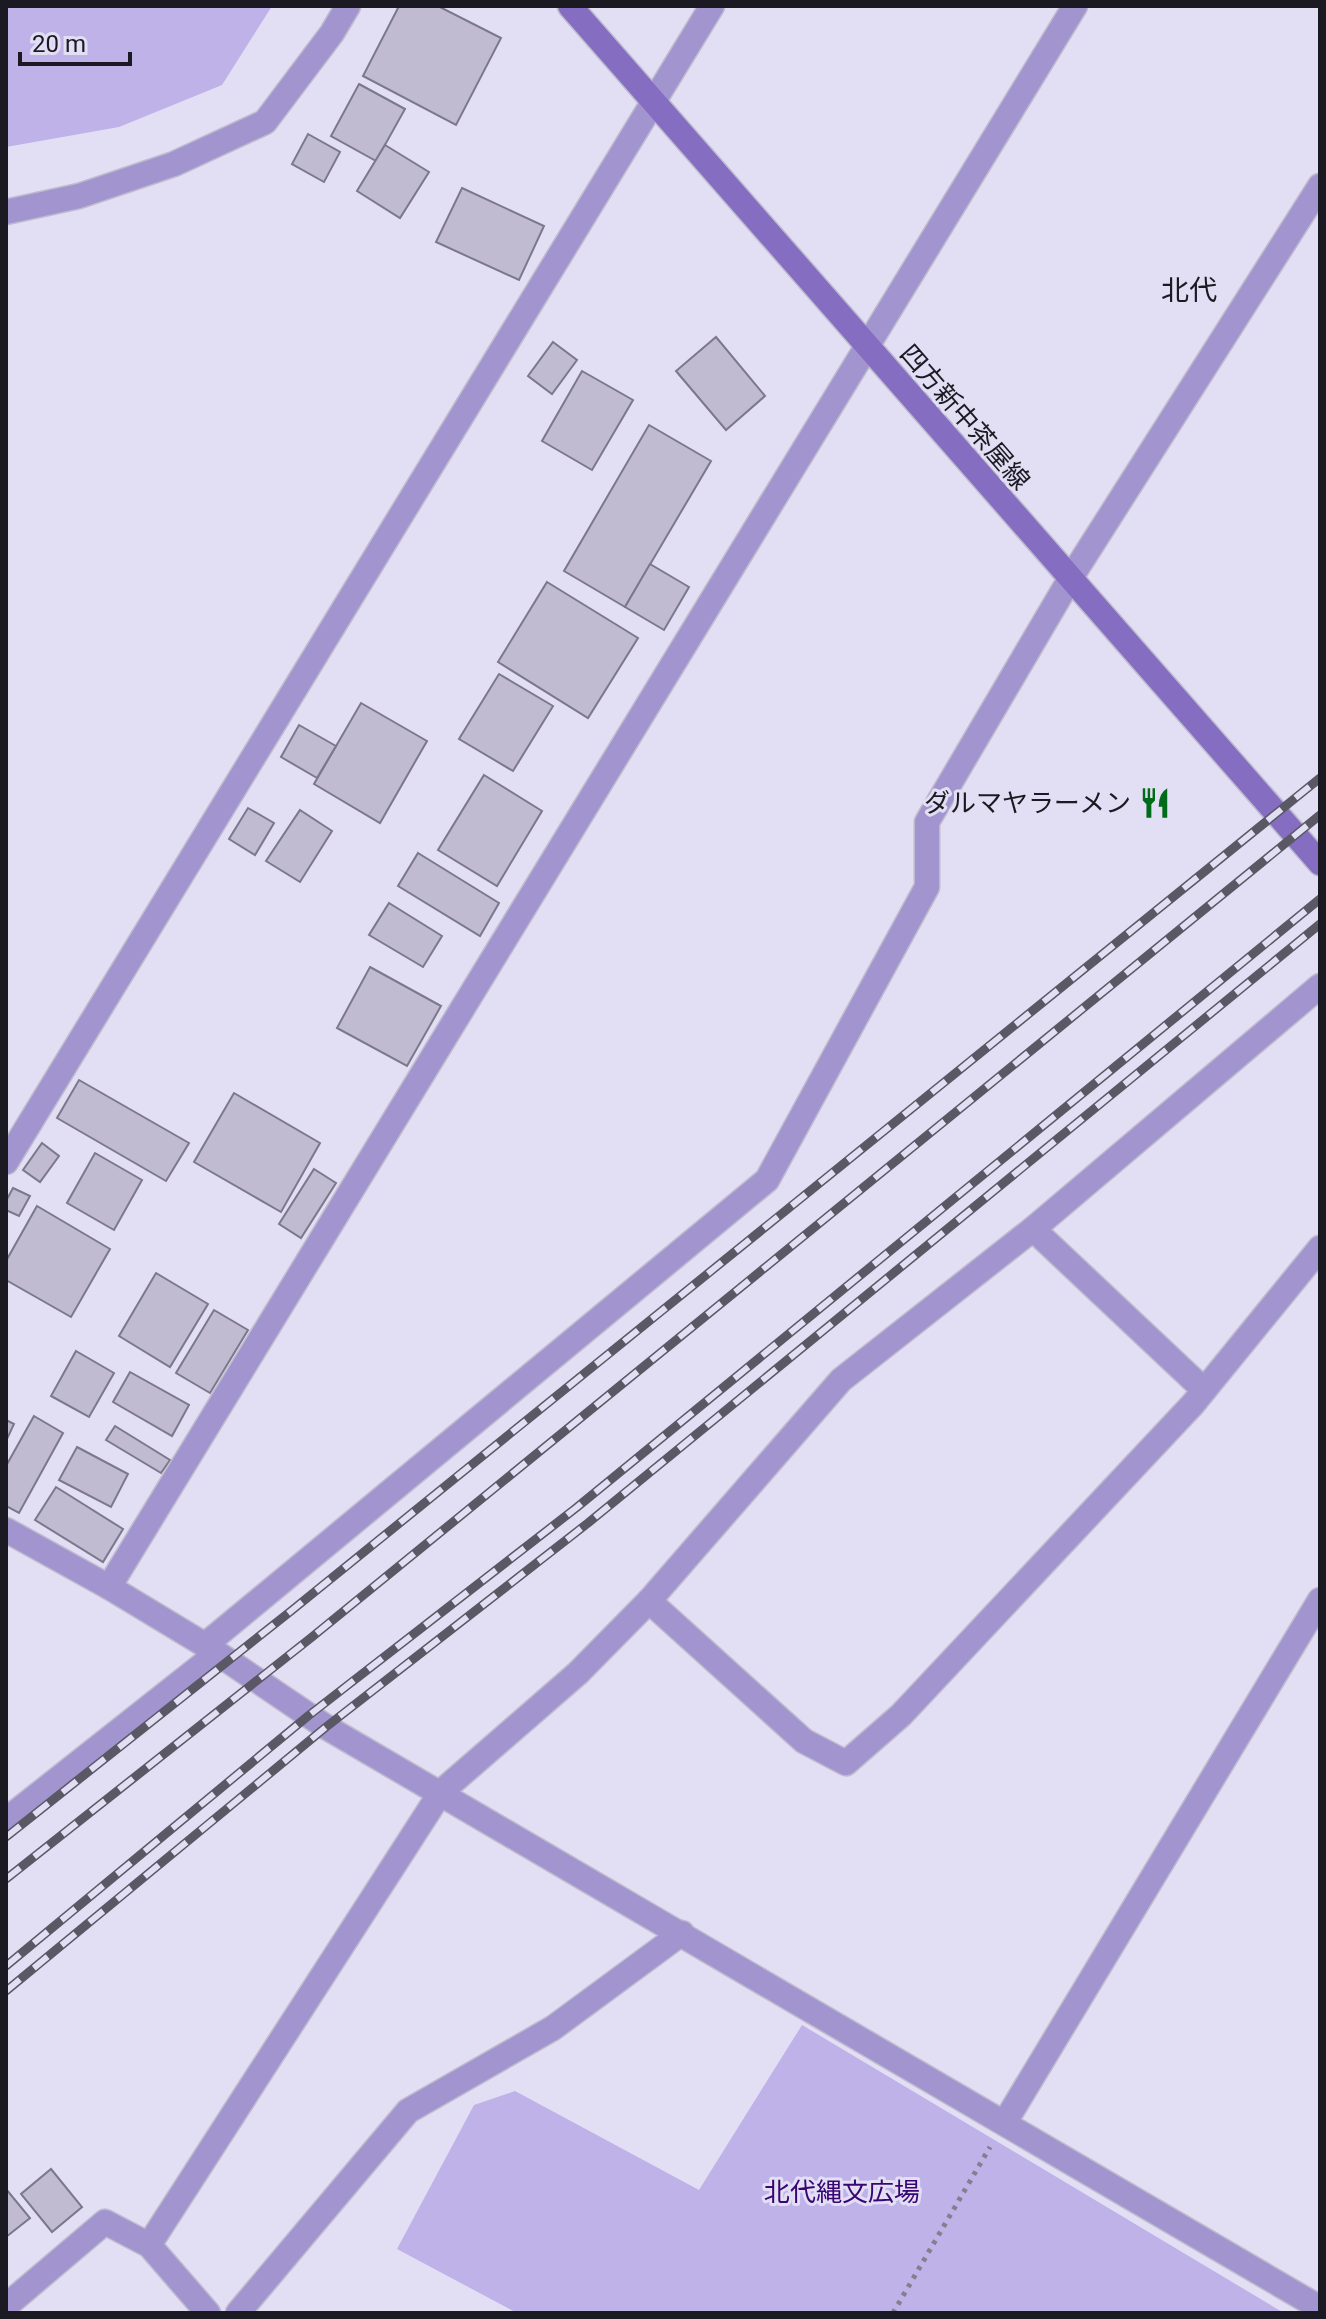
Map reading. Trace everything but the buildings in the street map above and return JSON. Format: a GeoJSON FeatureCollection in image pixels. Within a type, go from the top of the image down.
{"type":"FeatureCollection","features":[{"type":"Feature","properties":{"kind":"main road","name":"四方新中茶屋線"},"geometry":{"type":"LineString","coordinates":[[570,6],[1313,856]]}},
{"type":"Feature","properties":{"kind":"street"},"geometry":{"type":"LineString","coordinates":[[6,212],[79,196],[174,164],[265,122],[332,33],[348,6]]}},
{"type":"Feature","properties":{"kind":"street"},"geometry":{"type":"LineString","coordinates":[[6,1162],[712,6]]}},
{"type":"Feature","properties":{"kind":"street"},"geometry":{"type":"LineString","coordinates":[[109,1587],[1075,6]]}},
{"type":"Feature","properties":{"kind":"street"},"geometry":{"type":"LineString","coordinates":[[6,1820],[767,1180],[927,887],[927,822],[1070,579],[1317,199]]}},
{"type":"Feature","properties":{"kind":"street"},"geometry":{"type":"LineString","coordinates":[[149,2245],[441,1792],[578,1673],[649,1601],[841,1380],[1033,1229],[1320,986]]}},
{"type":"Feature","properties":{"kind":"street"},"geometry":{"type":"LineString","coordinates":[[1033,1229],[1204,1390]]}},
{"type":"Feature","properties":{"kind":"street"},"geometry":{"type":"LineString","coordinates":[[649,1601],[804,1741],[846,1763],[901,1715],[1204,1390],[1320,1248]]}},
{"type":"Feature","properties":{"kind":"street"},"geometry":{"type":"LineString","coordinates":[[6,1530],[109,1587],[308,1716],[1320,2308]]}},
{"type":"Feature","properties":{"kind":"street"},"geometry":{"type":"LineString","coordinates":[[1005,2122],[1316,1616]]}},
{"type":"Feature","properties":{"kind":"street"},"geometry":{"type":"LineString","coordinates":[[238,2313],[408,2111],[553,2028],[682,1933]]}},
{"type":"Feature","properties":{"kind":"street"},"geometry":{"type":"LineString","coordinates":[[6,2306],[105,2222],[149,2245],[208,2313]]}},
{"type":"Feature","properties":{"kind":"path"},"geometry":{"type":"LineString","coordinates":[[893,2313],[1005,2122]]}},
{"type":"Feature","properties":{"kind":"green space"},"geometry":{"type":"Polygon","coordinates":[[[6,6],[272,6],[222,85],[119,127],[6,147],[6,6]]]}},
{"type":"Feature","properties":{"kind":"green space","name":"北代縄文広場"},"geometry":{"type":"Polygon","coordinates":[[[802,2025],[1284,2313],[517,2313],[397,2249],[474,2105],[515,2091],[699,2190],[802,2025]]]}},
{"type":"Feature","properties":{"kind":"railway"},"geometry":{"type":"LineString","coordinates":[[6,1837],[291,1611],[1320,778]]}},
{"type":"Feature","properties":{"kind":"railway"},"geometry":{"type":"LineString","coordinates":[[6,1879],[312,1637],[1320,815]]}},
{"type":"Feature","properties":{"kind":"railway"},"geometry":{"type":"LineString","coordinates":[[6,1966],[308,1716],[576,1508],[1320,899]]}},
{"type":"Feature","properties":{"kind":"railway"},"geometry":{"type":"LineString","coordinates":[[6,1991],[326,1727],[588,1523],[1320,924]]}},
{"type":"Feature","properties":{"kind":"place","name":"ダルマヤラーメン"},"geometry":{"type":"Point","coordinates":[1155,803]}},
{"type":"Feature","properties":{"kind":"district","name":"北代"},"geometry":{"type":"Point","coordinates":[1189,290]}}]}
